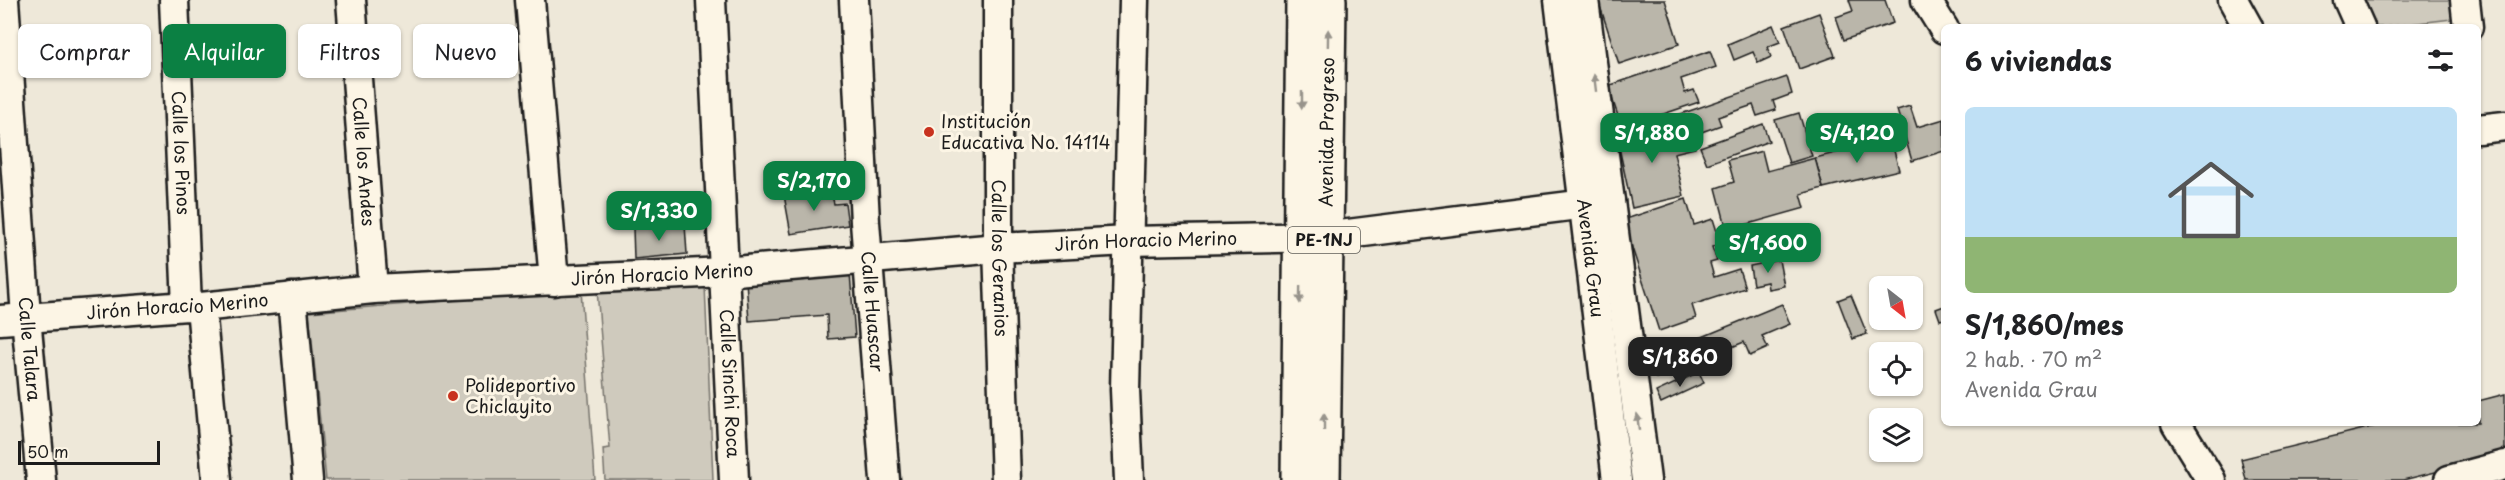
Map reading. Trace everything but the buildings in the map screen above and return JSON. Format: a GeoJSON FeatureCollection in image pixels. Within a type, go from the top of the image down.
{"type":"FeatureCollection","features":[{"type":"Feature","properties":{"kind":"main road","name":"Avenida Progreso"},"geometry":{"type":"LineString","coordinates":[[1303,0],[1323,480]]}},
{"type":"Feature","properties":{"kind":"main road","name":"Avenida Progreso"},"geometry":{"type":"LineString","coordinates":[[1298,480],[1329,0]]}},
{"type":"Feature","properties":{"kind":"street","name":"Calle Talara"},"geometry":{"type":"LineString","coordinates":[[4,0],[13,318],[41,480]]}},
{"type":"Feature","properties":{"kind":"street","name":"Calle los Pinos"},"geometry":{"type":"LineString","coordinates":[[174,0],[194,306],[217,480]]}},
{"type":"Feature","properties":{"kind":"street","name":"Calle los Andes"},"geometry":{"type":"LineString","coordinates":[[351,0],[373,288]]}},
{"type":"Feature","properties":{"kind":"street"},"geometry":{"type":"LineString","coordinates":[[530,0],[554,281]]}},
{"type":"Feature","properties":{"kind":"street","name":"Calle Sinchi Roca"},"geometry":{"type":"LineString","coordinates":[[711,0],[734,480]]}},
{"type":"Feature","properties":{"kind":"street","name":"Calle Huascar"},"geometry":{"type":"LineString","coordinates":[[854,0],[868,259],[885,480]]}},
{"type":"Feature","properties":{"kind":"street","name":"Calle los Geranios"},"geometry":{"type":"LineString","coordinates":[[998,0],[998,248],[1006,480]]}},
{"type":"Feature","properties":{"kind":"street"},"geometry":{"type":"LineString","coordinates":[[1129,480],[1125,390],[1134,0]]}},
{"type":"Feature","properties":{"kind":"street","name":"Avenida Grau"},"geometry":{"type":"LineString","coordinates":[[1559,0],[1617,480]]}},
{"type":"Feature","properties":{"kind":"street","name":"Avenida Grau"},"geometry":{"type":"LineString","coordinates":[[1584,0],[1646,480]]}},
{"type":"Feature","properties":{"kind":"street"},"geometry":{"type":"LineString","coordinates":[[1926,0],[1941,24]]}},
{"type":"Feature","properties":{"kind":"street"},"geometry":{"type":"LineString","coordinates":[[2233,0],[2246,24]]}},
{"type":"Feature","properties":{"kind":"street"},"geometry":{"type":"LineString","coordinates":[[2348,0],[2359,24]]}},
{"type":"Feature","properties":{"kind":"street"},"geometry":{"type":"LineString","coordinates":[[2481,129],[2505,126]]}},
{"type":"Feature","properties":{"kind":"street","name":"Jirón Horacio Merino"},"geometry":{"type":"LineString","coordinates":[[13,318],[194,306],[373,288],[724,272],[998,248],[1128,241],[1313,236],[1610,201]]}},
{"type":"Feature","properties":{"kind":"street"},"geometry":{"type":"LineString","coordinates":[[292,297],[308,480]]}},
{"type":"Feature","properties":{"kind":"street"},"geometry":{"type":"LineString","coordinates":[[2178,426],[2211,480]]}},
{"type":"Feature","properties":{"kind":"street"},"geometry":{"type":"LineString","coordinates":[[2449,480],[2505,465]]}},
{"type":"Feature","properties":{"kind":"shaded area"},"geometry":{"type":"Polygon","coordinates":[[[2353,0],[2458,0],[2460,18],[2409,24],[2365,24],[2353,0]]]}},
{"type":"Feature","properties":{"kind":"shaded area"},"geometry":{"type":"Polygon","coordinates":[[[705,285],[713,480],[605,480],[603,449],[610,448],[597,290],[705,285]]]}},
{"type":"Feature","properties":{"kind":"shaded area","name":"Polideportivo Chiclayito"},"geometry":{"type":"Polygon","coordinates":[[[581,290],[595,480],[326,480],[309,312],[581,290]]]}},
{"type":"Feature","properties":{"kind":"place","name":"Institución Educativa No. 14114"},"geometry":{"type":"Point","coordinates":[929,132]}},
{"type":"Feature","properties":{"kind":"place","name":"Polideportivo Chiclayito"},"geometry":{"type":"Point","coordinates":[453,396]}}]}
